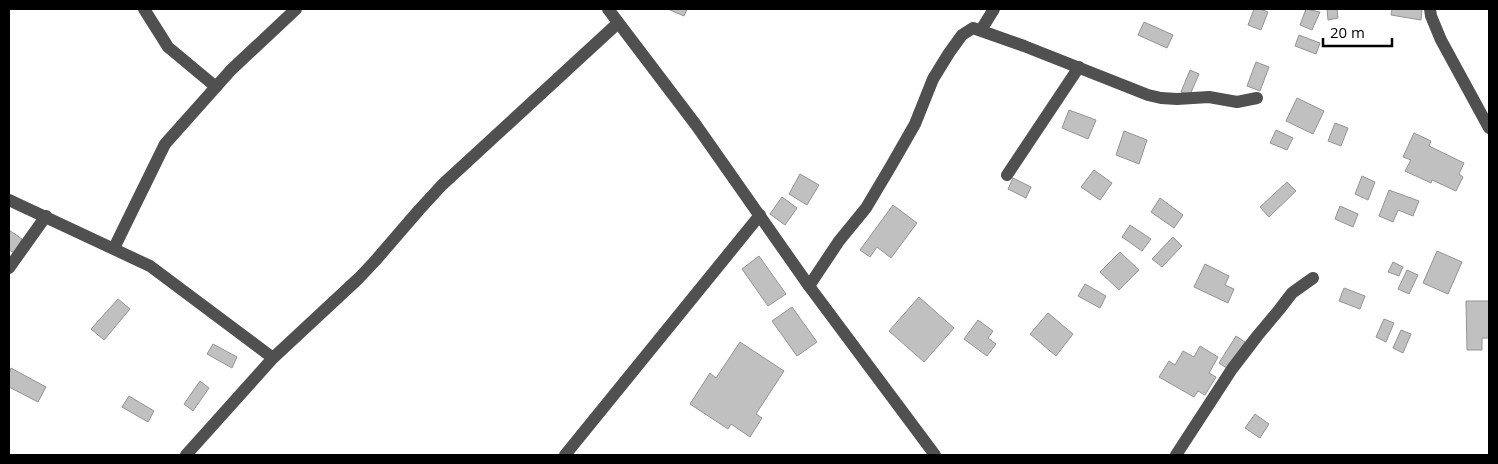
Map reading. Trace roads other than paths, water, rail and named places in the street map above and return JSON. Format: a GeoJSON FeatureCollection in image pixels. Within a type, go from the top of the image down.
{"type":"FeatureCollection","features":[{"type":"Feature","properties":{"kind":"street"},"geometry":{"type":"LineString","coordinates":[[144,9],[168,48],[216,87]]}},
{"type":"Feature","properties":{"kind":"street"},"geometry":{"type":"LineString","coordinates":[[114,248],[165,144],[231,70],[296,9]]}},
{"type":"Feature","properties":{"kind":"street"},"geometry":{"type":"LineString","coordinates":[[608,9],[696,125],[809,286],[935,455]]}},
{"type":"Feature","properties":{"kind":"street"},"geometry":{"type":"LineString","coordinates":[[981,30],[994,9]]}},
{"type":"Feature","properties":{"kind":"street"},"geometry":{"type":"LineString","coordinates":[[1430,9],[1441,40],[1489,128]]}},
{"type":"Feature","properties":{"kind":"street"},"geometry":{"type":"LineString","coordinates":[[186,455],[273,358],[359,278],[442,185],[618,23]]}},
{"type":"Feature","properties":{"kind":"street"},"geometry":{"type":"LineString","coordinates":[[809,286],[839,241],[866,208],[914,124],[932,79],[962,35],[973,28],[1148,95],[1177,99],[1209,97],[1237,102],[1257,98]]}},
{"type":"Feature","properties":{"kind":"street"},"geometry":{"type":"LineString","coordinates":[[1007,175],[1079,67]]}},
{"type":"Feature","properties":{"kind":"street"},"geometry":{"type":"LineString","coordinates":[[9,200],[150,266],[273,358]]}},
{"type":"Feature","properties":{"kind":"street"},"geometry":{"type":"LineString","coordinates":[[565,455],[760,214]]}},
{"type":"Feature","properties":{"kind":"street"},"geometry":{"type":"LineString","coordinates":[[9,268],[46,216]]}},
{"type":"Feature","properties":{"kind":"street"},"geometry":{"type":"LineString","coordinates":[[1176,455],[1232,369],[1258,335],[1292,292],[1312,278]]}}]}
